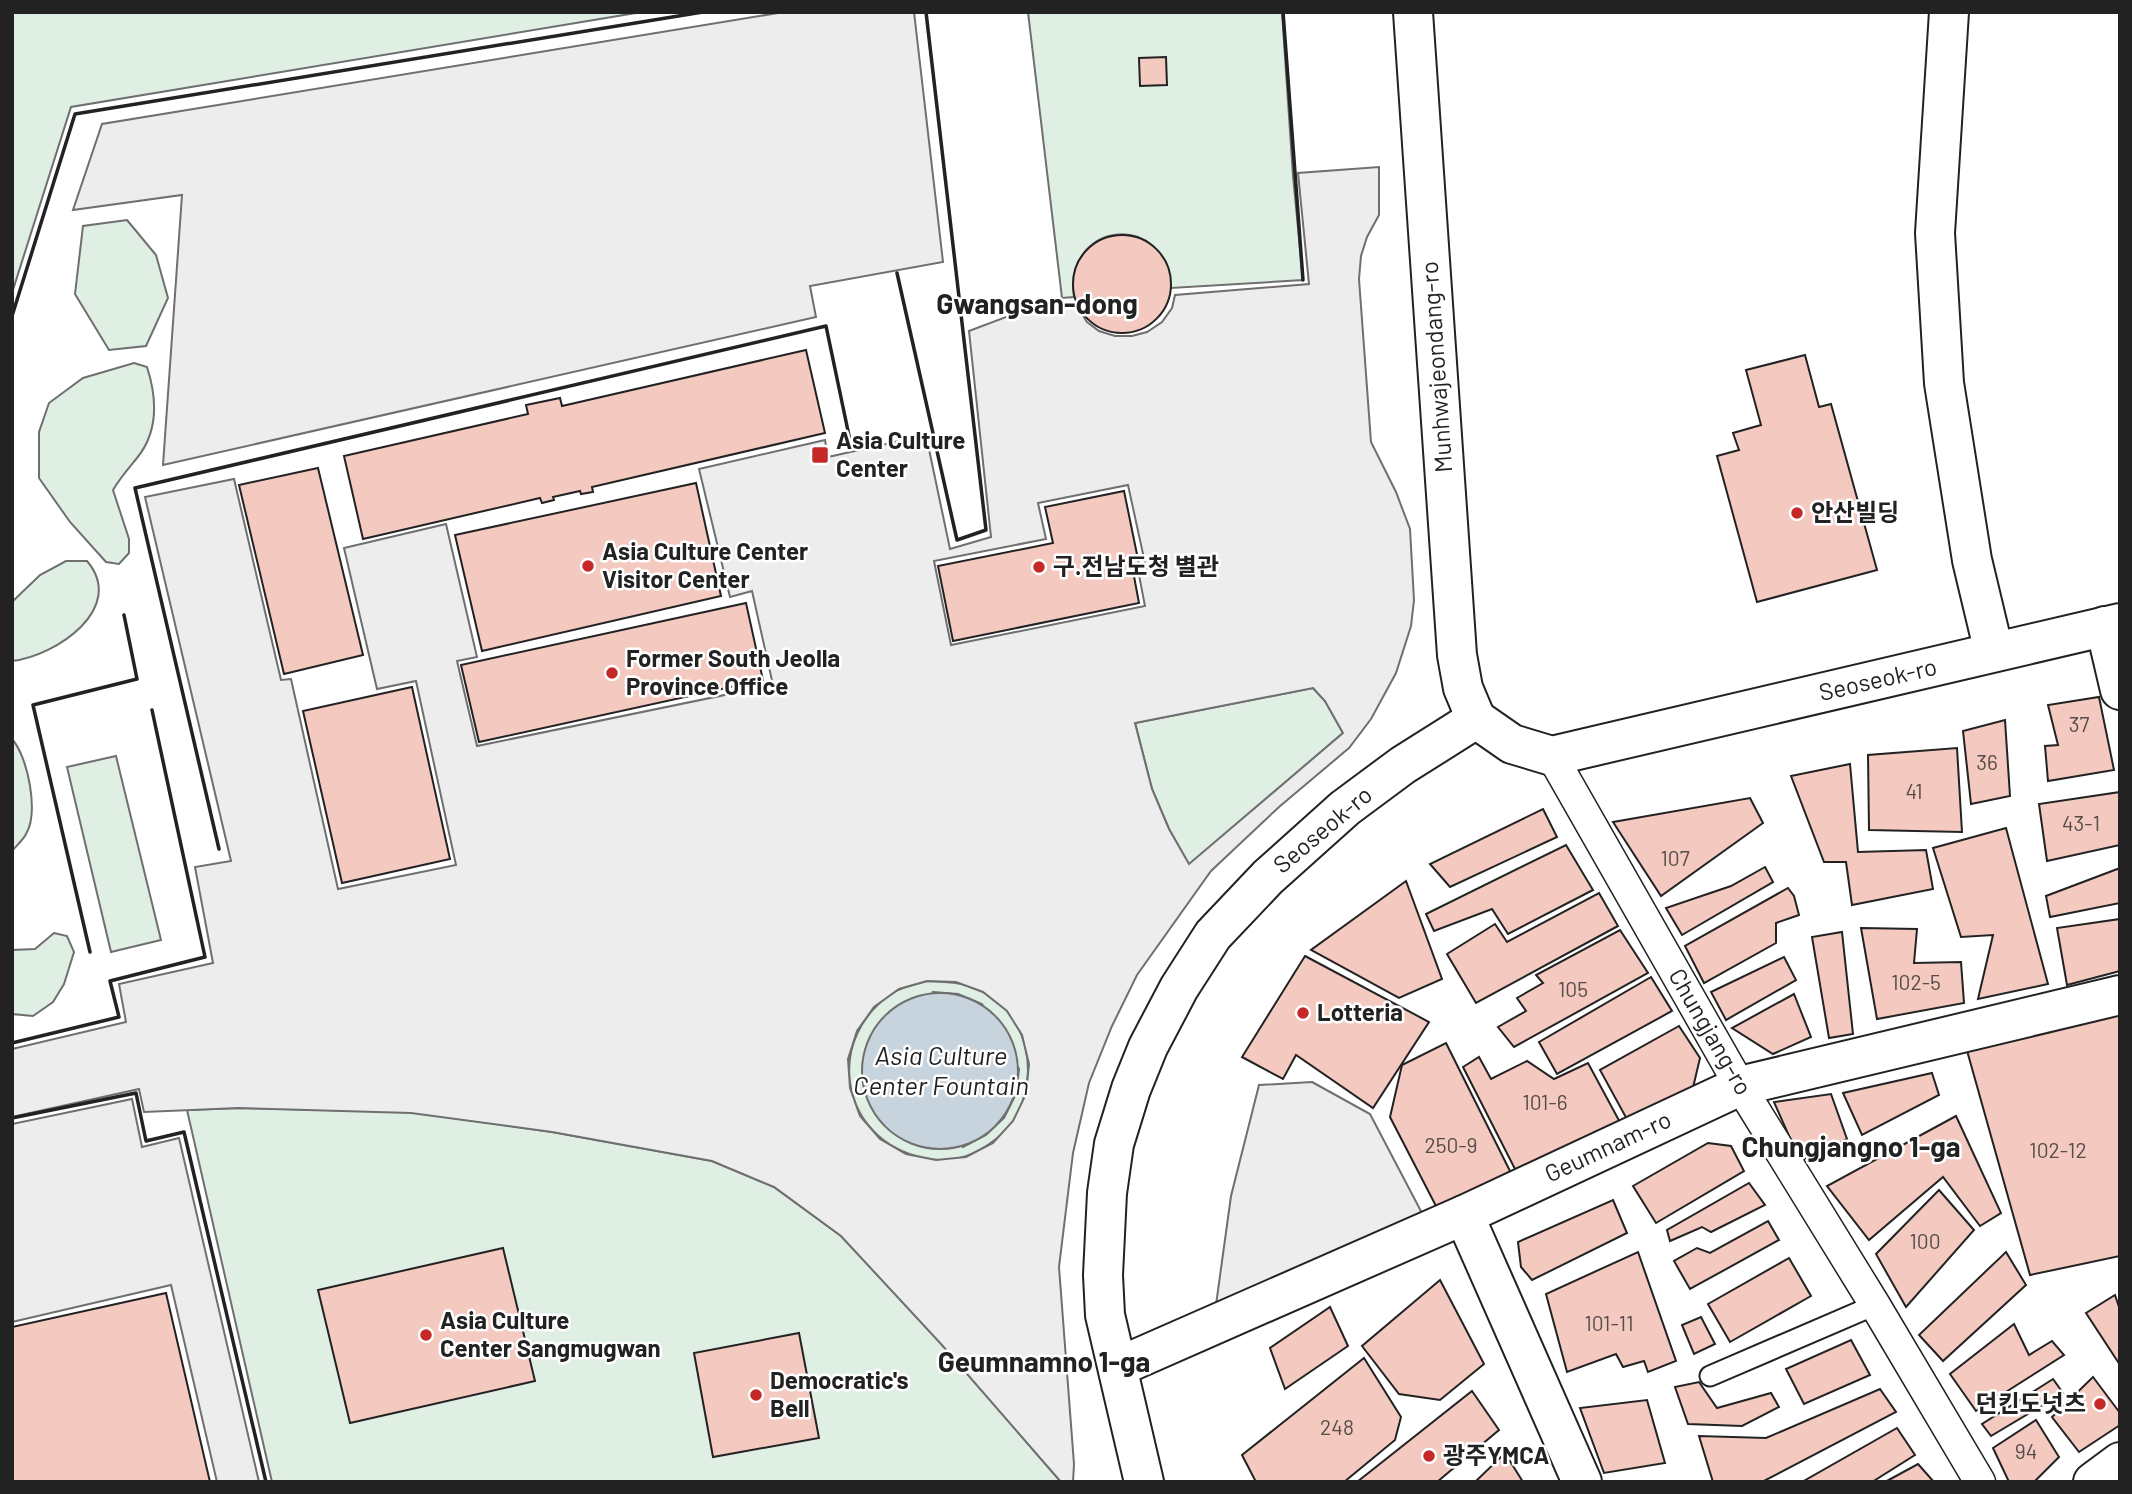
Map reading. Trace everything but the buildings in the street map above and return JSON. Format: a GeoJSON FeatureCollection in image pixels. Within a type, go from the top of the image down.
{"type":"FeatureCollection","features":[{"type":"Feature","properties":{"kind":"street","name":"Munhwajeondang-ro"},"geometry":{"type":"LineString","coordinates":[[1413,12],[1457,655],[1463,688],[1476,719]]}},
{"type":"Feature","properties":{"kind":"street"},"geometry":{"type":"LineString","coordinates":[[1949,12],[1935,233],[1940,309],[1947,396],[1972,560],[1994,652]]}},
{"type":"Feature","properties":{"kind":"street"},"geometry":{"type":"LineString","coordinates":[[2112,624],[2120,691]]}},
{"type":"Feature","properties":{"kind":"street","name":"Seoseok-ro"},"geometry":{"type":"LineString","coordinates":[[1552,756],[2112,624]]}},
{"type":"Feature","properties":{"kind":"street"},"geometry":{"type":"LineString","coordinates":[[1476,719],[1513,744],[1552,756]]}},
{"type":"Feature","properties":{"kind":"street","name":"Seoseok-ro"},"geometry":{"type":"LineString","coordinates":[[1144,1482],[1105,1315],[1103,1275],[1107,1194],[1114,1144],[1144,1058],[1180,988],[1213,935],[1268,877],[1345,808],[1403,765],[1476,719]]}},
{"type":"Feature","properties":{"kind":"street","name":"Chungjang-ro"},"geometry":{"type":"LineString","coordinates":[[1552,756],[1740,1086],[1875,1304],[1980,1482]]}},
{"type":"Feature","properties":{"kind":"street","name":"Geumnam-ro"},"geometry":{"type":"LineString","coordinates":[[1118,1367],[1464,1215],[1740,1086],[2120,995]]}},
{"type":"Feature","properties":{"kind":"street"},"geometry":{"type":"LineString","coordinates":[[1464,1215],[1582,1482]]}},
{"type":"Feature","properties":{"kind":"street"},"geometry":{"type":"LineString","coordinates":[[2092,1482],[2120,1462]]}},
{"type":"Feature","properties":{"kind":"lane"},"geometry":{"type":"LineString","coordinates":[[1710,1376],[1875,1304]]}},
{"type":"Feature","properties":{"kind":"green space"},"geometry":{"type":"Polygon","coordinates":[[[12,12],[642,12],[71,107],[12,293],[12,12]]]}},
{"type":"Feature","properties":{"kind":"green space"},"geometry":{"type":"Polygon","coordinates":[[[1028,12],[1282,12],[1303,280],[1171,288],[1165,262],[1152,245],[1135,236],[1116,235],[1098,241],[1084,253],[1075,272],[1074,297],[1062,298],[1028,12]]]}},
{"type":"Feature","properties":{"kind":"green space"},"geometry":{"type":"Polygon","coordinates":[[[127,220],[156,255],[168,298],[146,346],[109,350],[75,294],[83,226],[127,220]]]}},
{"type":"Feature","properties":{"kind":"green space"},"geometry":{"type":"Polygon","coordinates":[[[134,363],[147,367],[153,391],[154,414],[144,448],[113,490],[129,539],[129,553],[119,564],[106,562],[70,522],[39,478],[39,432],[49,403],[83,378],[134,363]]]}},
{"type":"Feature","properties":{"kind":"green space"},"geometry":{"type":"Polygon","coordinates":[[[66,561],[87,561],[97,579],[98,596],[92,612],[81,627],[66,640],[48,650],[12,661],[12,602],[40,575],[66,561]]]}},
{"type":"Feature","properties":{"kind":"green space"},"geometry":{"type":"Polygon","coordinates":[[[1313,688],[1325,701],[1343,733],[1189,865],[1169,829],[1152,789],[1135,723],[1313,688]]]}},
{"type":"Feature","properties":{"kind":"green space"},"geometry":{"type":"Polygon","coordinates":[[[12,739],[27,771],[32,812],[26,834],[12,851],[12,739]]]}},
{"type":"Feature","properties":{"kind":"green space"},"geometry":{"type":"Polygon","coordinates":[[[116,756],[161,940],[111,952],[67,767],[116,756]]]}},
{"type":"Feature","properties":{"kind":"green space"},"geometry":{"type":"Polygon","coordinates":[[[54,933],[67,936],[74,952],[64,984],[53,1002],[33,1016],[12,1014],[12,950],[35,949],[54,933]]]}},
{"type":"Feature","properties":{"kind":"green space"},"geometry":{"type":"Polygon","coordinates":[[[927,981],[970,986],[998,1003],[1010,1015],[1019,1030],[1028,1062],[1024,1096],[1018,1113],[1005,1131],[970,1155],[944,1160],[924,1158],[895,1148],[873,1131],[858,1110],[850,1085],[850,1059],[857,1034],[872,1010],[896,991],[927,981]],[[933,992],[963,1147],[986,1135],[1004,1118],[1016,1094],[1019,1069],[982,1004],[958,994],[933,992]]]}},
{"type":"Feature","properties":{"kind":"green space"},"geometry":{"type":"Polygon","coordinates":[[[238,1108],[411,1112],[552,1132],[712,1161],[774,1187],[841,1236],[941,1343],[1061,1482],[272,1482],[187,1110],[238,1108]]]}},
{"type":"Feature","properties":{"kind":"shaded area"},"geometry":{"type":"Polygon","coordinates":[[[784,12],[914,12],[943,262],[810,286],[816,317],[163,465],[182,195],[73,210],[102,124],[784,12]]]}},
{"type":"Feature","properties":{"kind":"shaded area"},"geometry":{"type":"Polygon","coordinates":[[[1379,167],[1379,215],[1367,237],[1361,256],[1359,279],[1371,442],[1396,492],[1410,529],[1414,600],[1411,626],[1396,673],[1371,719],[1349,748],[1279,807],[1211,871],[1137,975],[1112,1026],[1089,1083],[1073,1153],[1059,1267],[1074,1464],[1073,1482],[1061,1482],[941,1344],[841,1236],[774,1187],[712,1161],[552,1132],[411,1113],[239,1108],[144,1112],[139,1089],[12,1117],[12,1049],[126,1022],[119,984],[213,963],[195,867],[231,861],[145,497],[234,479],[281,680],[291,679],[338,889],[456,865],[416,681],[377,689],[344,548],[446,524],[477,657],[457,661],[477,746],[773,685],[752,591],[730,597],[699,469],[825,440],[828,457],[926,435],[950,549],[991,537],[969,331],[1030,308],[1075,303],[1087,322],[1099,331],[1115,336],[1132,336],[1147,332],[1162,322],[1172,308],[1175,295],[1309,284],[1298,173],[1379,167]],[[1128,485],[1038,503],[1046,539],[934,561],[951,645],[1145,606],[1139,575],[1147,572],[1128,485]],[[1313,688],[1135,723],[1152,789],[1169,829],[1189,864],[1343,733],[1325,701],[1313,688]],[[927,981],[899,989],[874,1007],[857,1031],[848,1059],[850,1088],[860,1116],[880,1139],[906,1154],[936,1160],[966,1157],[993,1143],[1013,1121],[1026,1094],[1029,1064],[1022,1035],[1007,1011],[983,992],[956,982],[927,981]]]}},
{"type":"Feature","properties":{"kind":"shaded area"},"geometry":{"type":"Polygon","coordinates":[[[1312,1082],[1370,1114],[1423,1215],[1215,1312],[1231,1196],[1259,1085],[1312,1082]]]}},
{"type":"Feature","properties":{"kind":"shaded area"},"geometry":{"type":"Polygon","coordinates":[[[132,1099],[142,1147],[179,1138],[259,1482],[217,1482],[171,1285],[12,1322],[12,1124],[132,1099]]]}},
{"type":"Feature","properties":{"kind":"water","name":"Asia Culture Center Fountain"},"geometry":{"type":"Polygon","coordinates":[[[940,993],[970,999],[995,1016],[1012,1041],[1018,1071],[1012,1101],[995,1126],[970,1143],[940,1149],[910,1143],[885,1126],[868,1101],[862,1071],[868,1041],[885,1016],[910,999],[940,993]]]}},
{"type":"Feature","properties":{"kind":"wall"},"geometry":{"type":"LineString","coordinates":[[12,316],[75,114],[703,12]]}},
{"type":"Feature","properties":{"kind":"wall"},"geometry":{"type":"LineString","coordinates":[[897,273],[957,540],[986,530],[926,12]]}},
{"type":"Feature","properties":{"kind":"wall"},"geometry":{"type":"LineString","coordinates":[[1283,12],[1303,280]]}},
{"type":"Feature","properties":{"kind":"wall"},"geometry":{"type":"LineString","coordinates":[[219,849],[135,488],[826,326],[852,450]]}},
{"type":"Feature","properties":{"kind":"wall"},"geometry":{"type":"LineString","coordinates":[[90,952],[33,705],[137,679],[124,615]]}},
{"type":"Feature","properties":{"kind":"wall"},"geometry":{"type":"LineString","coordinates":[[12,1043],[119,1017],[110,981],[205,957],[152,710]]}},
{"type":"Feature","properties":{"kind":"wall"},"geometry":{"type":"LineString","coordinates":[[12,1118],[136,1093],[146,1141],[184,1132],[266,1482]]}},
{"type":"Feature","properties":{"kind":"place","name":"Asia Culture Center"},"geometry":{"type":"Point","coordinates":[820,455]}},
{"type":"Feature","properties":{"kind":"place","name":"안산빌딩"},"geometry":{"type":"Point","coordinates":[1797,513]}},
{"type":"Feature","properties":{"kind":"place","name":"Asia Culture Center Visitor Center"},"geometry":{"type":"Point","coordinates":[588,566]}},
{"type":"Feature","properties":{"kind":"place","name":"구.전남도청 별관"},"geometry":{"type":"Point","coordinates":[1039,567]}},
{"type":"Feature","properties":{"kind":"place","name":"Former South Jeolla Province Office"},"geometry":{"type":"Point","coordinates":[612,673]}},
{"type":"Feature","properties":{"kind":"place","name":"Lotteria"},"geometry":{"type":"Point","coordinates":[1303,1013]}},
{"type":"Feature","properties":{"kind":"place","name":"Asia Culture Center Sangmugwan"},"geometry":{"type":"Point","coordinates":[426,1335]}},
{"type":"Feature","properties":{"kind":"place","name":"Democratic's Bell"},"geometry":{"type":"Point","coordinates":[756,1395]}},
{"type":"Feature","properties":{"kind":"place","name":"던킨도넛츠"},"geometry":{"type":"Point","coordinates":[2100,1404]}},
{"type":"Feature","properties":{"kind":"place","name":"광주YMCA"},"geometry":{"type":"Point","coordinates":[1429,1456]}},
{"type":"Feature","properties":{"kind":"district","name":"Gwangsan-dong"},"geometry":{"type":"Point","coordinates":[1037,304]}},
{"type":"Feature","properties":{"kind":"district","name":"Chungjangno 1-ga"},"geometry":{"type":"Point","coordinates":[1851,1147]}},
{"type":"Feature","properties":{"kind":"district","name":"Geumnamno 1-ga"},"geometry":{"type":"Point","coordinates":[1044,1362]}}]}
